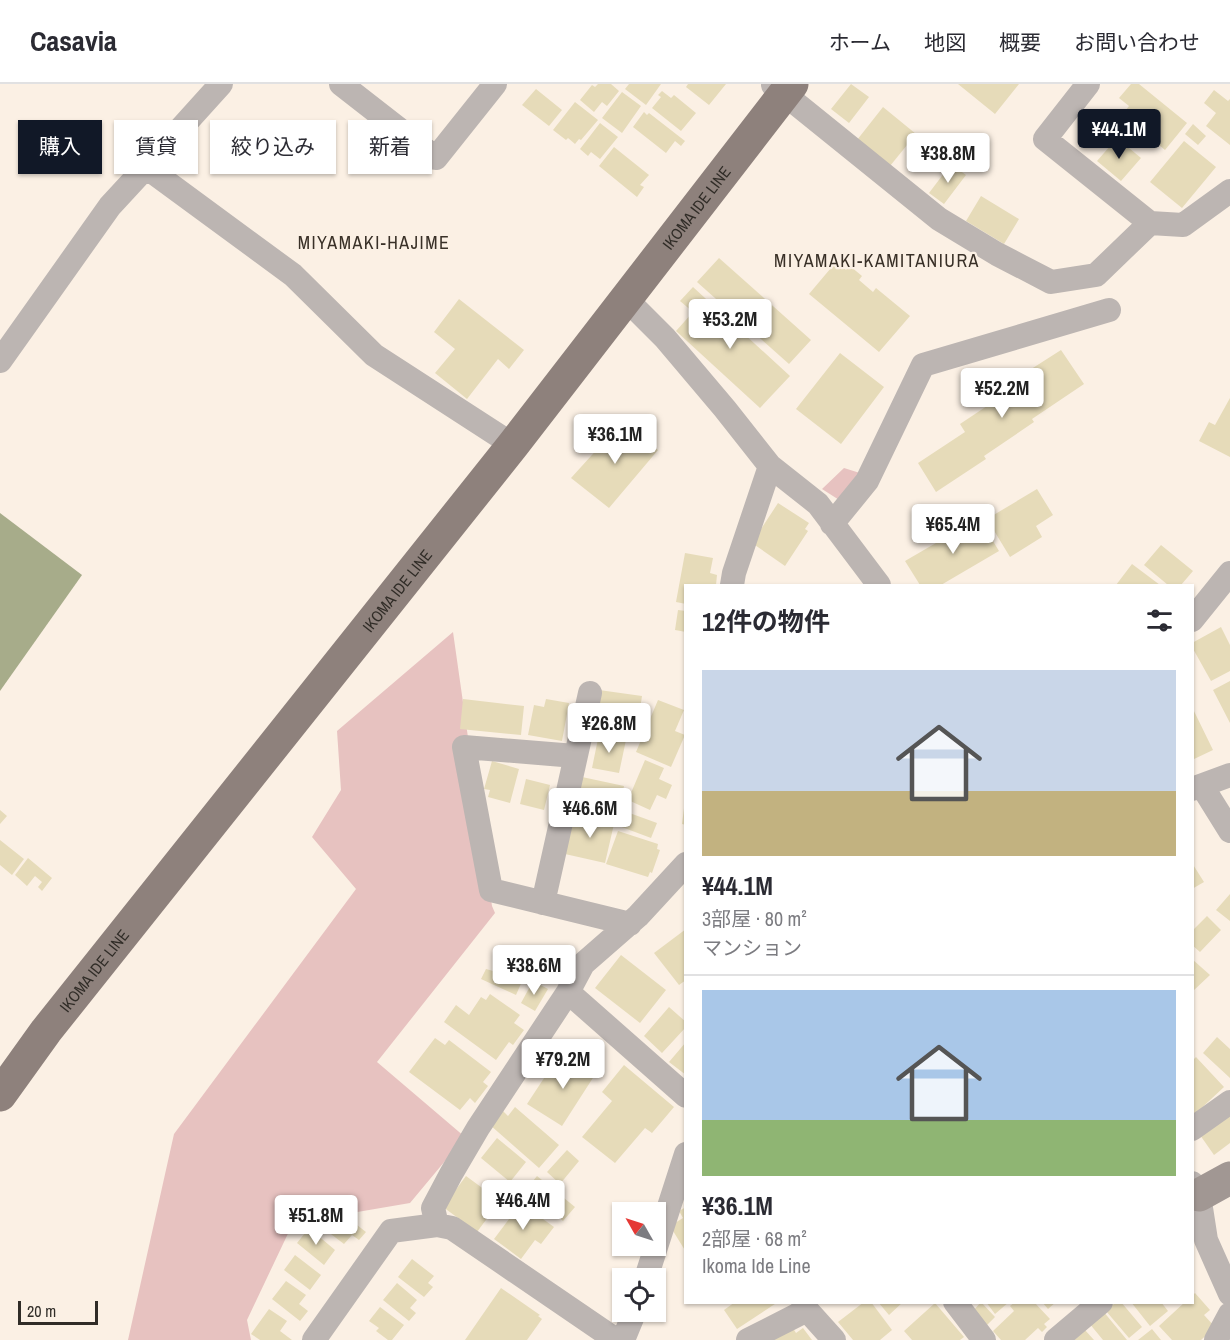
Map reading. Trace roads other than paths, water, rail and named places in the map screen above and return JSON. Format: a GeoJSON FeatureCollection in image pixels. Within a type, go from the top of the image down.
{"type":"FeatureCollection","features":[{"type":"Feature","properties":{"kind":"main road","name":"IKOMA IDE LINE"},"geometry":{"type":"LineString","coordinates":[[0,1095],[46,1031],[513,445],[783,87]]}},
{"type":"Feature","properties":{"kind":"street"},"geometry":{"type":"LineString","coordinates":[[188,120],[221,84]]}},
{"type":"Feature","properties":{"kind":"street"},"geometry":{"type":"LineString","coordinates":[[341,84],[436,158],[495,84]]}},
{"type":"Feature","properties":{"kind":"street"},"geometry":{"type":"LineString","coordinates":[[1088,84],[1045,139],[1150,223],[1184,225],[1230,191]]}},
{"type":"Feature","properties":{"kind":"street"},"geometry":{"type":"LineString","coordinates":[[783,87],[939,219],[997,254],[1051,282],[1096,275],[1150,223]]}},
{"type":"Feature","properties":{"kind":"street"},"geometry":{"type":"LineString","coordinates":[[0,361],[110,206],[140,174]]}},
{"type":"Feature","properties":{"kind":"street"},"geometry":{"type":"LineString","coordinates":[[156,174],[293,275],[374,355],[513,445]]}},
{"type":"Feature","properties":{"kind":"street"},"geometry":{"type":"LineString","coordinates":[[625,298],[665,338],[770,466],[818,504],[878,584]]}},
{"type":"Feature","properties":{"kind":"street"},"geometry":{"type":"LineString","coordinates":[[832,524],[867,481],[922,365],[1109,310]]}},
{"type":"Feature","properties":{"kind":"street"},"geometry":{"type":"LineString","coordinates":[[732,584],[770,466]]}},
{"type":"Feature","properties":{"kind":"street"},"geometry":{"type":"LineString","coordinates":[[1194,618],[1230,573]]}},
{"type":"Feature","properties":{"kind":"street"},"geometry":{"type":"LineString","coordinates":[[543,903],[590,693]]}},
{"type":"Feature","properties":{"kind":"street"},"geometry":{"type":"LineString","coordinates":[[575,756],[464,747],[491,890],[630,924]]}},
{"type":"Feature","properties":{"kind":"street"},"geometry":{"type":"LineString","coordinates":[[1230,775],[1197,788],[1230,831]]}},
{"type":"Feature","properties":{"kind":"street"},"geometry":{"type":"LineString","coordinates":[[437,1225],[433,1208],[451,1174],[478,1128],[568,992],[583,964],[630,924],[684,866]]}},
{"type":"Feature","properties":{"kind":"street"},"geometry":{"type":"LineString","coordinates":[[568,992],[684,1094]]}},
{"type":"Feature","properties":{"kind":"street"},"geometry":{"type":"LineString","coordinates":[[1194,1128],[1230,1102]]}},
{"type":"Feature","properties":{"kind":"street"},"geometry":{"type":"LineString","coordinates":[[649,1268],[684,1160]]}},
{"type":"Feature","properties":{"kind":"street"},"geometry":{"type":"LineString","coordinates":[[1230,1178],[1197,1205],[1206,1240],[1230,1294]]}},
{"type":"Feature","properties":{"kind":"street"},"geometry":{"type":"LineString","coordinates":[[315,1340],[390,1230],[437,1225],[452,1228],[616,1340]]}},
{"type":"Feature","properties":{"kind":"street"},"geometry":{"type":"LineString","coordinates":[[957,1304],[984,1340]]}},
{"type":"Feature","properties":{"kind":"street"},"geometry":{"type":"LineString","coordinates":[[1056,1340],[1099,1304]]}},
{"type":"Feature","properties":{"kind":"street"},"geometry":{"type":"LineString","coordinates":[[748,1340],[805,1306],[834,1340]]}},
{"type":"Feature","properties":{"kind":"street"},"geometry":{"type":"LineString","coordinates":[[1216,1340],[1230,1314]]}},
{"type":"Feature","properties":{"kind":"street"},"geometry":{"type":"LineString","coordinates":[[623,1340],[630,1322]]}},
{"type":"Feature","properties":{"kind":"district","name":"MIYAMAKI-HAJIME"},"geometry":{"type":"Point","coordinates":[374,243]}},
{"type":"Feature","properties":{"kind":"district","name":"MIYAMAKI-KAMITANIURA"},"geometry":{"type":"Point","coordinates":[877,261]}}]}
